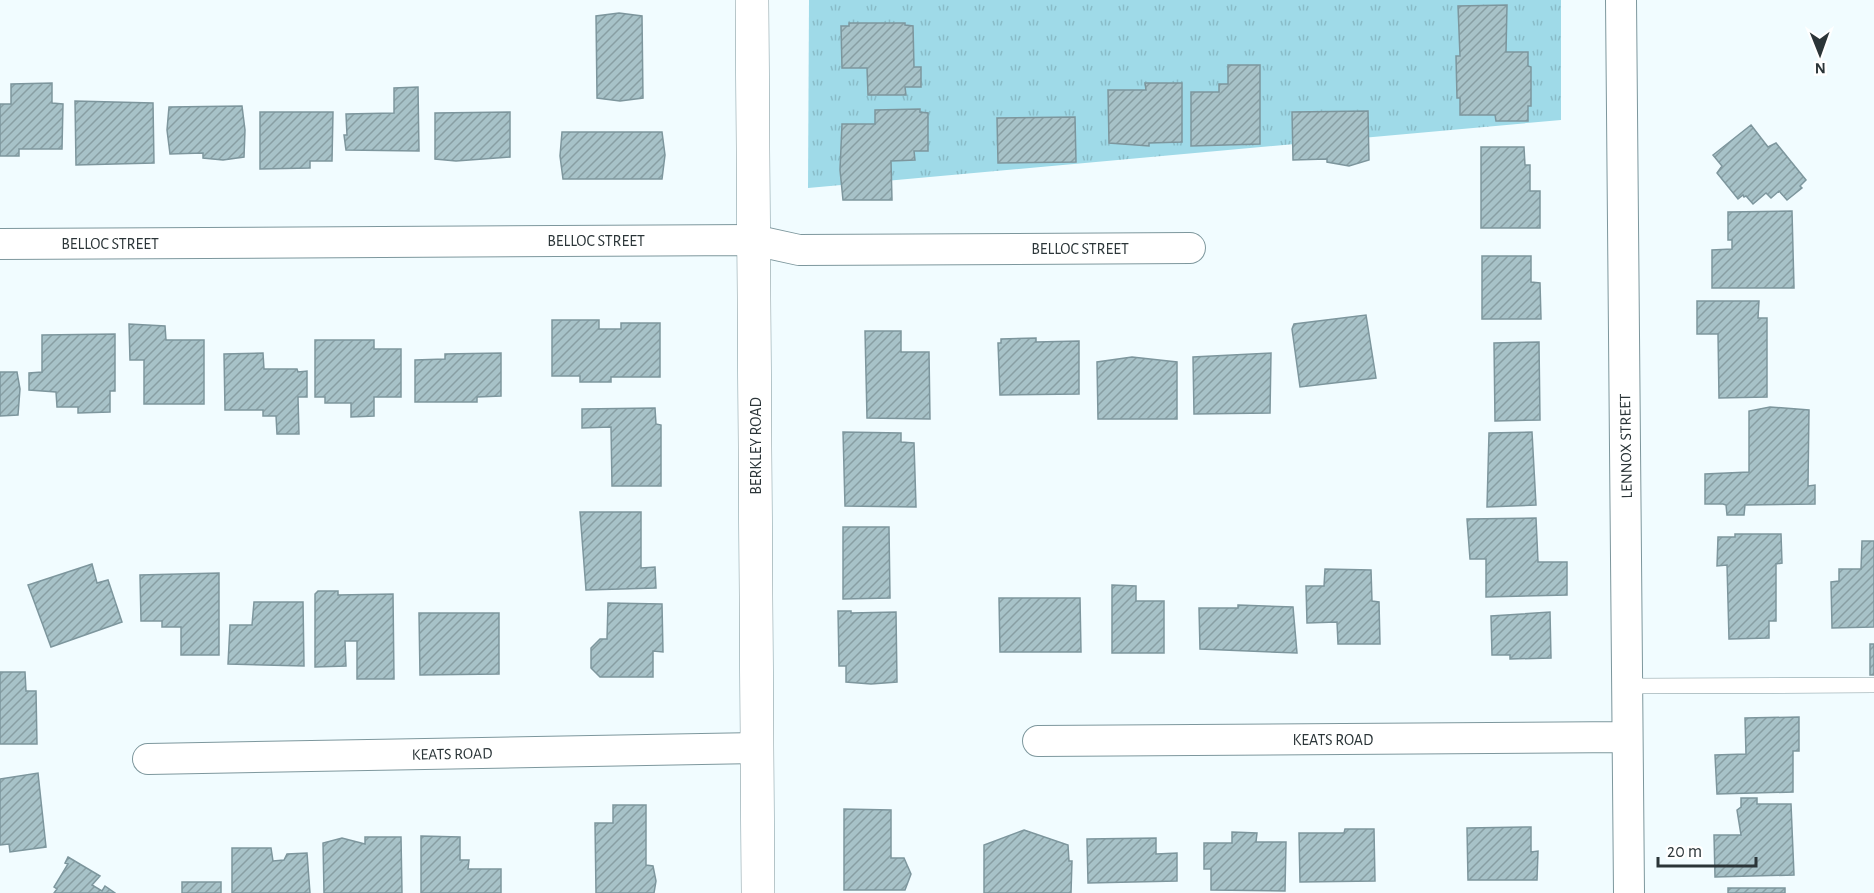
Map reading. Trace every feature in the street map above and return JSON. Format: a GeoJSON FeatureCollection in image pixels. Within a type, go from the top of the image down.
{"type":"FeatureCollection","features":[{"type":"Feature","properties":{"kind":"street","name":"BERKLEY ROAD"},"geometry":{"type":"LineString","coordinates":[[752,0],[758,893]]}},
{"type":"Feature","properties":{"kind":"street","name":"LENNOX STREET"},"geometry":{"type":"LineString","coordinates":[[1621,0],[1629,893]]}},
{"type":"Feature","properties":{"kind":"street","name":"BELLOC STREET"},"geometry":{"type":"LineString","coordinates":[[0,244],[754,240],[799,250],[1190,248]]}},
{"type":"Feature","properties":{"kind":"street","name":"KEATS ROAD"},"geometry":{"type":"LineString","coordinates":[[1038,741],[1627,737]]}},
{"type":"Feature","properties":{"kind":"street","name":"KEATS ROAD"},"geometry":{"type":"LineString","coordinates":[[148,759],[757,748]]}},
{"type":"Feature","properties":{"kind":"lane"},"geometry":{"type":"LineString","coordinates":[[1627,686],[1874,684]]}},
{"type":"Feature","properties":{"kind":"green space"},"geometry":{"type":"Polygon","coordinates":[[[809,0],[1561,0],[1561,120],[808,188],[809,0]]]}},
{"type":"Feature","properties":{"kind":"building"},"geometry":{"type":"Polygon","coordinates":[[[1507,5],[1506,52],[1528,52],[1528,66],[1531,67],[1531,106],[1528,106],[1528,121],[1496,121],[1495,115],[1460,115],[1460,98],[1457,98],[1456,56],[1460,56],[1458,6],[1507,5]]]}},
{"type":"Feature","properties":{"kind":"building"},"geometry":{"type":"Polygon","coordinates":[[[619,13],[642,16],[643,98],[620,101],[597,98],[596,16],[619,13]]]}},
{"type":"Feature","properties":{"kind":"building"},"geometry":{"type":"Polygon","coordinates":[[[849,23],[905,23],[905,25],[913,26],[914,67],[921,67],[921,87],[905,87],[906,95],[868,95],[867,68],[842,68],[841,26],[849,26],[849,23]]]}},
{"type":"Feature","properties":{"kind":"building"},"geometry":{"type":"Polygon","coordinates":[[[1228,65],[1260,65],[1260,144],[1191,146],[1191,92],[1219,92],[1219,84],[1228,84],[1228,65]]]}},
{"type":"Feature","properties":{"kind":"building"},"geometry":{"type":"Polygon","coordinates":[[[52,83],[52,103],[63,104],[62,149],[19,149],[19,156],[0,156],[0,104],[11,104],[11,84],[52,83]]]}},
{"type":"Feature","properties":{"kind":"building"},"geometry":{"type":"Polygon","coordinates":[[[1145,83],[1182,83],[1182,142],[1149,143],[1149,146],[1109,143],[1108,90],[1146,90],[1145,83]]]}},
{"type":"Feature","properties":{"kind":"building"},"geometry":{"type":"Polygon","coordinates":[[[418,87],[419,151],[346,150],[344,135],[347,135],[346,114],[394,113],[394,88],[418,87]]]}},
{"type":"Feature","properties":{"kind":"building"},"geometry":{"type":"Polygon","coordinates":[[[75,101],[153,103],[154,163],[76,165],[75,101]]]}},
{"type":"Feature","properties":{"kind":"building"},"geometry":{"type":"Polygon","coordinates":[[[242,106],[245,130],[244,157],[223,160],[203,158],[203,153],[170,154],[167,130],[169,107],[242,106]]]}},
{"type":"Feature","properties":{"kind":"building"},"geometry":{"type":"Polygon","coordinates":[[[920,109],[920,112],[928,113],[928,151],[914,151],[915,160],[891,161],[892,200],[843,200],[840,170],[842,124],[875,124],[875,110],[920,109]]]}},
{"type":"Feature","properties":{"kind":"building"},"geometry":{"type":"Polygon","coordinates":[[[1368,111],[1369,160],[1349,166],[1327,162],[1327,159],[1293,160],[1292,112],[1368,111]]]}},
{"type":"Feature","properties":{"kind":"building"},"geometry":{"type":"Polygon","coordinates":[[[260,112],[333,112],[332,161],[310,161],[310,168],[260,169],[260,112]]]}},
{"type":"Feature","properties":{"kind":"building"},"geometry":{"type":"Polygon","coordinates":[[[510,112],[510,157],[456,161],[435,159],[435,113],[510,112]]]}},
{"type":"Feature","properties":{"kind":"building"},"geometry":{"type":"Polygon","coordinates":[[[1075,117],[1076,162],[998,163],[997,118],[1075,117]]]}},
{"type":"Feature","properties":{"kind":"building"},"geometry":{"type":"Polygon","coordinates":[[[1751,125],[1768,147],[1776,143],[1806,180],[1800,186],[1802,188],[1787,200],[1779,191],[1771,198],[1766,193],[1753,204],[1743,195],[1738,199],[1717,173],[1722,166],[1713,155],[1751,125]]]}},
{"type":"Feature","properties":{"kind":"building"},"geometry":{"type":"Polygon","coordinates":[[[562,132],[662,132],[665,155],[662,179],[563,179],[560,156],[562,132]]]}},
{"type":"Feature","properties":{"kind":"building"},"geometry":{"type":"Polygon","coordinates":[[[1481,147],[1524,147],[1525,165],[1530,165],[1530,191],[1540,191],[1540,228],[1481,228],[1481,147]]]}},
{"type":"Feature","properties":{"kind":"building"},"geometry":{"type":"Polygon","coordinates":[[[1792,211],[1794,288],[1712,288],[1712,250],[1732,249],[1732,240],[1728,240],[1728,212],[1792,211]]]}},
{"type":"Feature","properties":{"kind":"building"},"geometry":{"type":"Polygon","coordinates":[[[1482,256],[1531,256],[1531,282],[1540,283],[1541,319],[1482,319],[1482,256]]]}},
{"type":"Feature","properties":{"kind":"building"},"geometry":{"type":"Polygon","coordinates":[[[1697,301],[1759,301],[1758,318],[1767,318],[1767,397],[1719,398],[1718,334],[1697,334],[1697,301]]]}},
{"type":"Feature","properties":{"kind":"building"},"geometry":{"type":"Polygon","coordinates":[[[1366,315],[1376,378],[1300,387],[1292,329],[1294,324],[1366,315]]]}},
{"type":"Feature","properties":{"kind":"building"},"geometry":{"type":"Polygon","coordinates":[[[552,320],[599,320],[599,329],[621,329],[621,323],[660,323],[660,377],[611,377],[611,382],[580,382],[580,376],[552,376],[552,320]]]}},
{"type":"Feature","properties":{"kind":"building"},"geometry":{"type":"Polygon","coordinates":[[[129,324],[165,326],[166,340],[204,340],[204,404],[144,404],[144,360],[130,360],[129,324]]]}},
{"type":"Feature","properties":{"kind":"building"},"geometry":{"type":"Polygon","coordinates":[[[865,331],[901,331],[901,352],[929,352],[930,419],[867,418],[865,331]]]}},
{"type":"Feature","properties":{"kind":"building"},"geometry":{"type":"Polygon","coordinates":[[[115,334],[115,391],[110,391],[110,412],[78,413],[78,407],[57,407],[56,392],[29,390],[29,373],[42,372],[42,335],[115,334]]]}},
{"type":"Feature","properties":{"kind":"building"},"geometry":{"type":"Polygon","coordinates":[[[1036,338],[1036,342],[1079,341],[1079,394],[1000,395],[998,343],[1001,343],[1001,339],[1036,338]]]}},
{"type":"Feature","properties":{"kind":"building"},"geometry":{"type":"Polygon","coordinates":[[[315,340],[374,340],[374,349],[401,349],[401,397],[374,397],[374,416],[351,417],[351,403],[325,403],[325,397],[315,397],[315,340]]]}},
{"type":"Feature","properties":{"kind":"building"},"geometry":{"type":"Polygon","coordinates":[[[1539,342],[1540,420],[1495,421],[1494,343],[1539,342]]]}},
{"type":"Feature","properties":{"kind":"building"},"geometry":{"type":"Polygon","coordinates":[[[263,353],[264,369],[307,371],[307,397],[298,397],[299,434],[277,434],[276,416],[263,416],[263,410],[225,410],[224,354],[263,353]]]}},
{"type":"Feature","properties":{"kind":"building"},"geometry":{"type":"Polygon","coordinates":[[[501,353],[501,396],[477,397],[477,402],[415,402],[415,360],[445,359],[445,354],[501,353]]]}},
{"type":"Feature","properties":{"kind":"building"},"geometry":{"type":"Polygon","coordinates":[[[1271,353],[1270,413],[1194,414],[1193,357],[1271,353]]]}},
{"type":"Feature","properties":{"kind":"building"},"geometry":{"type":"Polygon","coordinates":[[[1132,357],[1177,362],[1177,419],[1098,419],[1097,362],[1132,357]]]}},
{"type":"Feature","properties":{"kind":"building"},"geometry":{"type":"Polygon","coordinates":[[[0,372],[17,372],[20,389],[18,415],[0,416],[0,372]]]}},
{"type":"Feature","properties":{"kind":"building"},"geometry":{"type":"Polygon","coordinates":[[[1770,407],[1809,410],[1808,486],[1815,485],[1815,504],[1745,505],[1744,515],[1727,515],[1726,505],[1705,504],[1705,474],[1749,472],[1749,411],[1770,407]]]}},
{"type":"Feature","properties":{"kind":"building"},"geometry":{"type":"Polygon","coordinates":[[[655,408],[656,424],[661,425],[661,486],[612,486],[611,427],[582,428],[582,409],[655,408]]]}},
{"type":"Feature","properties":{"kind":"building"},"geometry":{"type":"Polygon","coordinates":[[[843,432],[901,433],[901,442],[914,443],[916,507],[845,506],[843,432]]]}},
{"type":"Feature","properties":{"kind":"building"},"geometry":{"type":"Polygon","coordinates":[[[1532,432],[1536,505],[1487,507],[1489,433],[1532,432]]]}},
{"type":"Feature","properties":{"kind":"building"},"geometry":{"type":"Polygon","coordinates":[[[580,512],[641,512],[641,568],[655,567],[656,588],[586,590],[580,512]]]}},
{"type":"Feature","properties":{"kind":"building"},"geometry":{"type":"Polygon","coordinates":[[[1536,518],[1538,562],[1567,562],[1567,595],[1486,597],[1486,559],[1470,559],[1467,519],[1536,518]]]}},
{"type":"Feature","properties":{"kind":"building"},"geometry":{"type":"Polygon","coordinates":[[[843,527],[889,527],[890,598],[843,599],[843,527]]]}},
{"type":"Feature","properties":{"kind":"building"},"geometry":{"type":"Polygon","coordinates":[[[1735,534],[1781,534],[1782,563],[1776,564],[1776,621],[1769,621],[1769,638],[1729,639],[1727,565],[1717,566],[1718,537],[1735,537],[1735,534]]]}},
{"type":"Feature","properties":{"kind":"building"},"geometry":{"type":"Polygon","coordinates":[[[1862,541],[1874,541],[1874,627],[1832,628],[1831,582],[1839,581],[1839,569],[1861,569],[1862,541]]]}},
{"type":"Feature","properties":{"kind":"building"},"geometry":{"type":"Polygon","coordinates":[[[92,564],[97,583],[108,580],[122,622],[51,647],[28,585],[92,564]]]}},
{"type":"Feature","properties":{"kind":"building"},"geometry":{"type":"Polygon","coordinates":[[[1325,569],[1371,570],[1372,601],[1379,602],[1380,644],[1338,644],[1337,622],[1307,623],[1306,586],[1324,586],[1325,569]]]}},
{"type":"Feature","properties":{"kind":"building"},"geometry":{"type":"Polygon","coordinates":[[[219,573],[219,655],[181,655],[181,627],[162,627],[162,621],[141,621],[140,575],[219,573]]]}},
{"type":"Feature","properties":{"kind":"building"},"geometry":{"type":"Polygon","coordinates":[[[1112,585],[1136,586],[1136,601],[1164,601],[1164,653],[1112,653],[1112,585]]]}},
{"type":"Feature","properties":{"kind":"building"},"geometry":{"type":"Polygon","coordinates":[[[318,591],[338,591],[338,595],[393,594],[394,679],[357,679],[357,641],[345,641],[346,666],[315,667],[315,594],[318,591]]]}},
{"type":"Feature","properties":{"kind":"building"},"geometry":{"type":"Polygon","coordinates":[[[999,598],[1080,598],[1081,652],[1000,652],[999,598]]]}},
{"type":"Feature","properties":{"kind":"building"},"geometry":{"type":"Polygon","coordinates":[[[254,602],[303,602],[304,666],[228,664],[230,625],[252,625],[254,602]]]}},
{"type":"Feature","properties":{"kind":"building"},"geometry":{"type":"Polygon","coordinates":[[[608,603],[662,604],[663,652],[653,651],[653,677],[600,677],[591,668],[591,648],[600,639],[607,639],[608,603]]]}},
{"type":"Feature","properties":{"kind":"building"},"geometry":{"type":"Polygon","coordinates":[[[1238,605],[1293,607],[1297,653],[1200,649],[1199,608],[1238,608],[1238,605]]]}},
{"type":"Feature","properties":{"kind":"building"},"geometry":{"type":"Polygon","coordinates":[[[838,611],[896,612],[897,682],[871,684],[846,682],[846,666],[839,666],[838,611]]]}},
{"type":"Feature","properties":{"kind":"building"},"geometry":{"type":"Polygon","coordinates":[[[1550,612],[1551,658],[1510,659],[1510,655],[1492,655],[1491,616],[1550,612]]]}},
{"type":"Feature","properties":{"kind":"building"},"geometry":{"type":"Polygon","coordinates":[[[419,613],[499,613],[499,674],[420,675],[419,613]]]}},
{"type":"Feature","properties":{"kind":"building"},"geometry":{"type":"Polygon","coordinates":[[[1870,644],[1874,644],[1874,675],[1870,675],[1870,644]]]}},
{"type":"Feature","properties":{"kind":"building"},"geometry":{"type":"Polygon","coordinates":[[[0,672],[25,672],[26,691],[36,691],[37,744],[0,744],[0,672]]]}},
{"type":"Feature","properties":{"kind":"building"},"geometry":{"type":"Polygon","coordinates":[[[1799,717],[1799,751],[1793,751],[1793,792],[1717,794],[1715,755],[1746,754],[1745,718],[1799,717]]]}},
{"type":"Feature","properties":{"kind":"building"},"geometry":{"type":"Polygon","coordinates":[[[38,773],[46,847],[10,852],[9,844],[0,845],[0,779],[38,773]]]}},
{"type":"Feature","properties":{"kind":"building"},"geometry":{"type":"Polygon","coordinates":[[[1741,798],[1757,798],[1757,804],[1791,804],[1794,875],[1715,877],[1714,835],[1741,835],[1737,810],[1741,807],[1741,798]]]}},
{"type":"Feature","properties":{"kind":"building"},"geometry":{"type":"Polygon","coordinates":[[[613,805],[646,805],[646,865],[653,866],[656,881],[654,893],[596,893],[595,823],[613,823],[613,805]]]}},
{"type":"Feature","properties":{"kind":"building"},"geometry":{"type":"Polygon","coordinates":[[[844,809],[891,810],[891,858],[904,858],[911,874],[905,890],[844,890],[844,809]]]}},
{"type":"Feature","properties":{"kind":"building"},"geometry":{"type":"Polygon","coordinates":[[[1531,827],[1531,852],[1538,851],[1537,880],[1468,880],[1467,828],[1531,827]]]}},
{"type":"Feature","properties":{"kind":"building"},"geometry":{"type":"Polygon","coordinates":[[[1345,829],[1374,829],[1375,881],[1300,882],[1299,833],[1344,833],[1345,829]]]}},
{"type":"Feature","properties":{"kind":"building"},"geometry":{"type":"Polygon","coordinates":[[[1024,830],[1068,845],[1069,861],[1072,861],[1071,893],[984,893],[984,845],[1024,830]]]}},
{"type":"Feature","properties":{"kind":"building"},"geometry":{"type":"Polygon","coordinates":[[[1232,832],[1257,833],[1256,842],[1286,842],[1285,891],[1211,890],[1211,869],[1204,869],[1204,843],[1232,843],[1232,832]]]}},
{"type":"Feature","properties":{"kind":"building"},"geometry":{"type":"Polygon","coordinates":[[[421,836],[460,837],[460,860],[469,860],[468,869],[501,869],[501,893],[421,893],[421,836]]]}},
{"type":"Feature","properties":{"kind":"building"},"geometry":{"type":"Polygon","coordinates":[[[365,837],[401,837],[402,893],[324,893],[323,843],[342,838],[365,844],[365,837]]]}},
{"type":"Feature","properties":{"kind":"building"},"geometry":{"type":"Polygon","coordinates":[[[1156,838],[1156,854],[1177,853],[1177,881],[1088,883],[1087,839],[1156,838]]]}},
{"type":"Feature","properties":{"kind":"building"},"geometry":{"type":"Polygon","coordinates":[[[232,848],[271,848],[273,861],[284,860],[287,854],[307,853],[310,893],[232,893],[232,848]]]}},
{"type":"Feature","properties":{"kind":"building"},"geometry":{"type":"Polygon","coordinates":[[[68,857],[100,876],[92,885],[102,891],[105,886],[115,893],[54,893],[57,889],[54,887],[68,864],[65,863],[68,857]]]}},
{"type":"Feature","properties":{"kind":"building"},"geometry":{"type":"Polygon","coordinates":[[[182,882],[221,882],[221,893],[182,893],[182,882]]]}},
{"type":"Feature","properties":{"kind":"building"},"geometry":{"type":"Polygon","coordinates":[[[1728,888],[1785,888],[1785,893],[1728,893],[1728,888]]]}}]}
